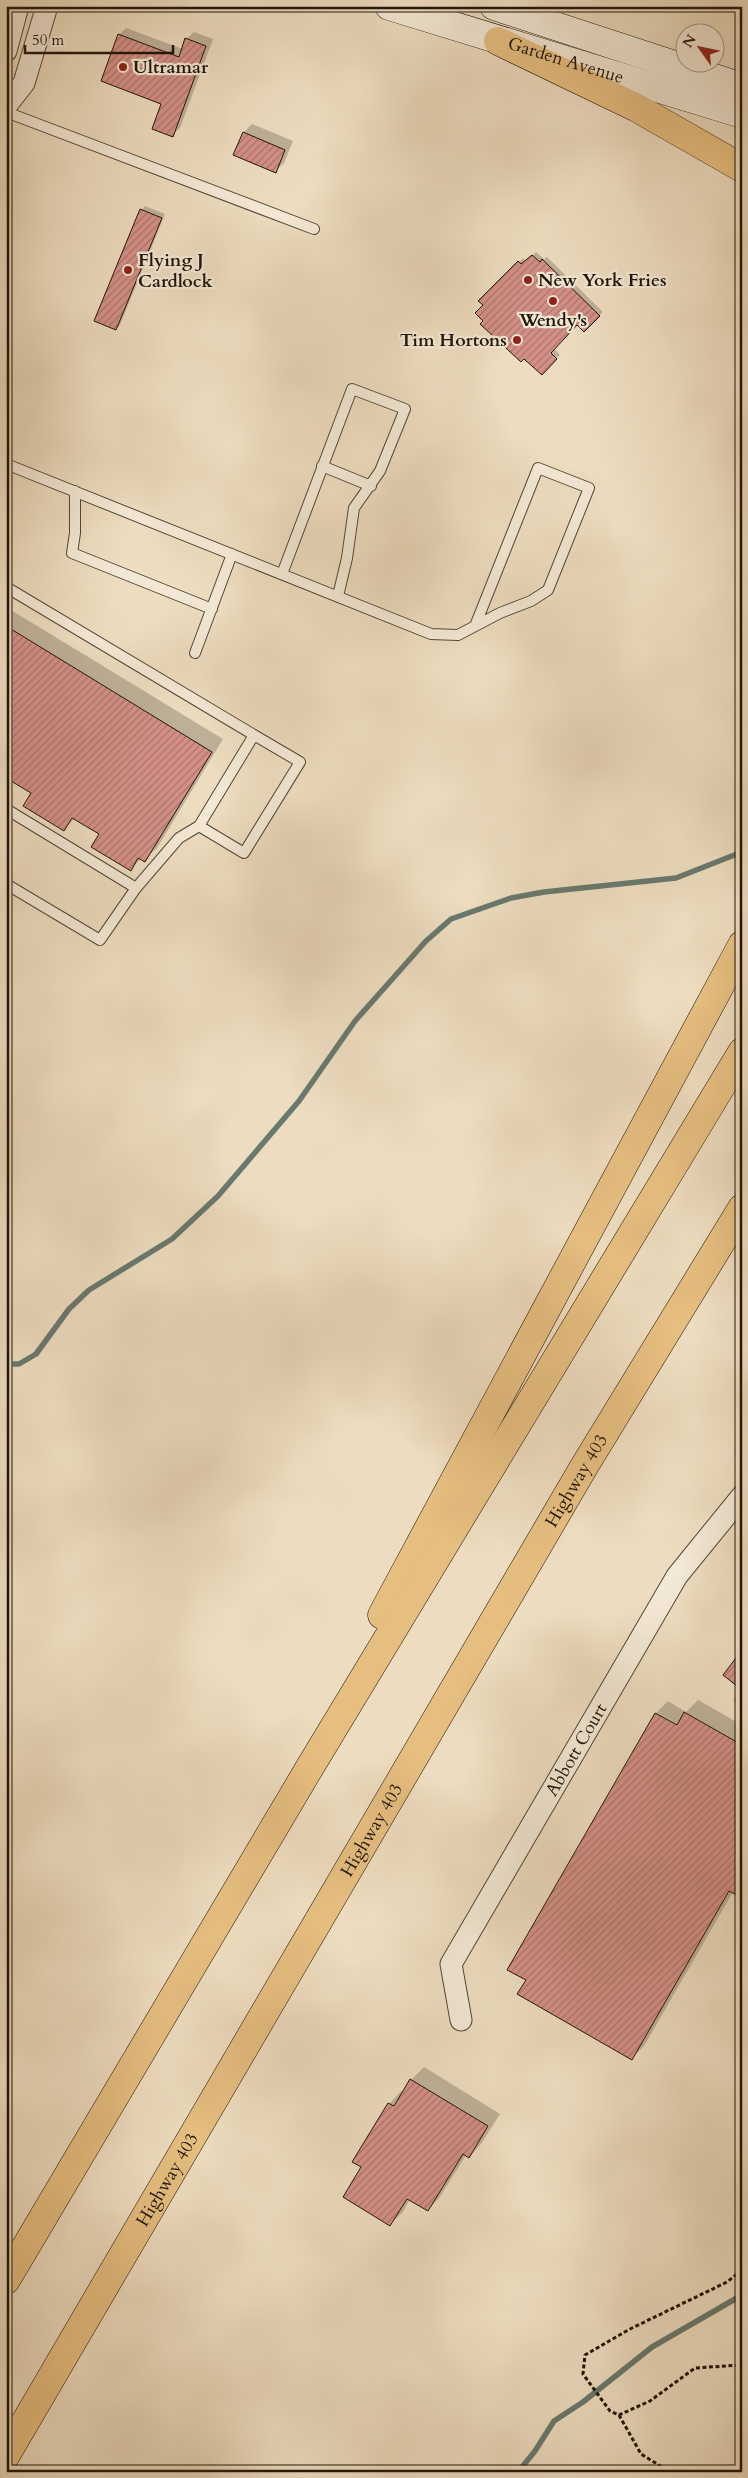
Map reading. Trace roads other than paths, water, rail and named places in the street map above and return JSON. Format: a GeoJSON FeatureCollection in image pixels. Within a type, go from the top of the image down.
{"type":"FeatureCollection","features":[{"type":"Feature","properties":{"kind":"highway"},"geometry":{"type":"LineString","coordinates":[[498,41],[637,108],[742,168]]}},
{"type":"Feature","properties":{"kind":"highway"},"geometry":{"type":"LineString","coordinates":[[310,1767],[337,1698],[742,945]]}},
{"type":"Feature","properties":{"kind":"highway"},"geometry":{"type":"LineString","coordinates":[[6,2280],[310,1767],[742,1052]]}},
{"type":"Feature","properties":{"kind":"highway","name":"Highway 403"},"geometry":{"type":"LineString","coordinates":[[6,2455],[585,1465],[742,1208]]}},
{"type":"Feature","properties":{"kind":"highway"},"geometry":{"type":"LineString","coordinates":[[585,1465],[620,1431],[742,1237]]}},
{"type":"Feature","properties":{"kind":"main road","name":"Garden Avenue"},"geometry":{"type":"LineString","coordinates":[[389,6],[498,41],[742,114]]}},
{"type":"Feature","properties":{"kind":"main road","name":"Garden Avenue"},"geometry":{"type":"LineString","coordinates":[[494,6],[742,87]]}},
{"type":"Feature","properties":{"kind":"street"},"geometry":{"type":"LineString","coordinates":[[6,51],[18,6]]}},
{"type":"Feature","properties":{"kind":"street"},"geometry":{"type":"LineString","coordinates":[[6,106],[24,83],[47,6]]}},
{"type":"Feature","properties":{"kind":"street","name":"Abbott Court"},"geometry":{"type":"LineString","coordinates":[[461,2020],[451,1964],[677,1576],[742,1496]]}},
{"type":"Feature","properties":{"kind":"lane"},"geometry":{"type":"LineString","coordinates":[[6,112],[314,229]]}},
{"type":"Feature","properties":{"kind":"lane"},"geometry":{"type":"LineString","coordinates":[[282,574],[352,389],[405,409],[371,486],[354,508],[347,558],[338,596]]}},
{"type":"Feature","properties":{"kind":"lane"},"geometry":{"type":"LineString","coordinates":[[6,464],[431,634],[458,635],[500,613],[531,601],[548,590],[589,488],[538,468],[475,626]]}},
{"type":"Feature","properties":{"kind":"lane"},"geometry":{"type":"LineString","coordinates":[[322,466],[371,486]]}},
{"type":"Feature","properties":{"kind":"lane"},"geometry":{"type":"LineString","coordinates":[[75,491],[75,533],[72,553],[212,609]]}},
{"type":"Feature","properties":{"kind":"lane"},"geometry":{"type":"LineString","coordinates":[[195,653],[232,554]]}},
{"type":"Feature","properties":{"kind":"lane"},"geometry":{"type":"LineString","coordinates":[[6,587],[300,762],[244,853],[199,826]]}},
{"type":"Feature","properties":{"kind":"lane"},"geometry":{"type":"LineString","coordinates":[[6,884],[100,940],[136,888],[179,838],[199,826],[254,735]]}},
{"type":"Feature","properties":{"kind":"lane"},"geometry":{"type":"LineString","coordinates":[[6,809],[136,888]]}},
{"type":"Feature","properties":{"kind":"waterway"},"geometry":{"type":"LineString","coordinates":[[6,1364],[19,1364],[36,1354],[69,1309],[89,1290],[172,1239],[218,1196],[299,1101],[355,1021],[426,941],[451,919],[511,898],[544,892],[676,878],[742,852]]}},
{"type":"Feature","properties":{"kind":"waterway"},"geometry":{"type":"LineString","coordinates":[[518,2472],[535,2451],[554,2421],[583,2402],[652,2347],[742,2295]]}},
{"type":"Feature","properties":{"kind":"place","name":"Ultramar"},"geometry":{"type":"Point","coordinates":[123,67]}},
{"type":"Feature","properties":{"kind":"place","name":"Flying J Cardlock"},"geometry":{"type":"Point","coordinates":[128,270]}},
{"type":"Feature","properties":{"kind":"place","name":"New York Fries"},"geometry":{"type":"Point","coordinates":[528,280]}},
{"type":"Feature","properties":{"kind":"place","name":"Wendy's"},"geometry":{"type":"Point","coordinates":[553,301]}},
{"type":"Feature","properties":{"kind":"place","name":"Tim Hortons"},"geometry":{"type":"Point","coordinates":[517,340]}}]}
